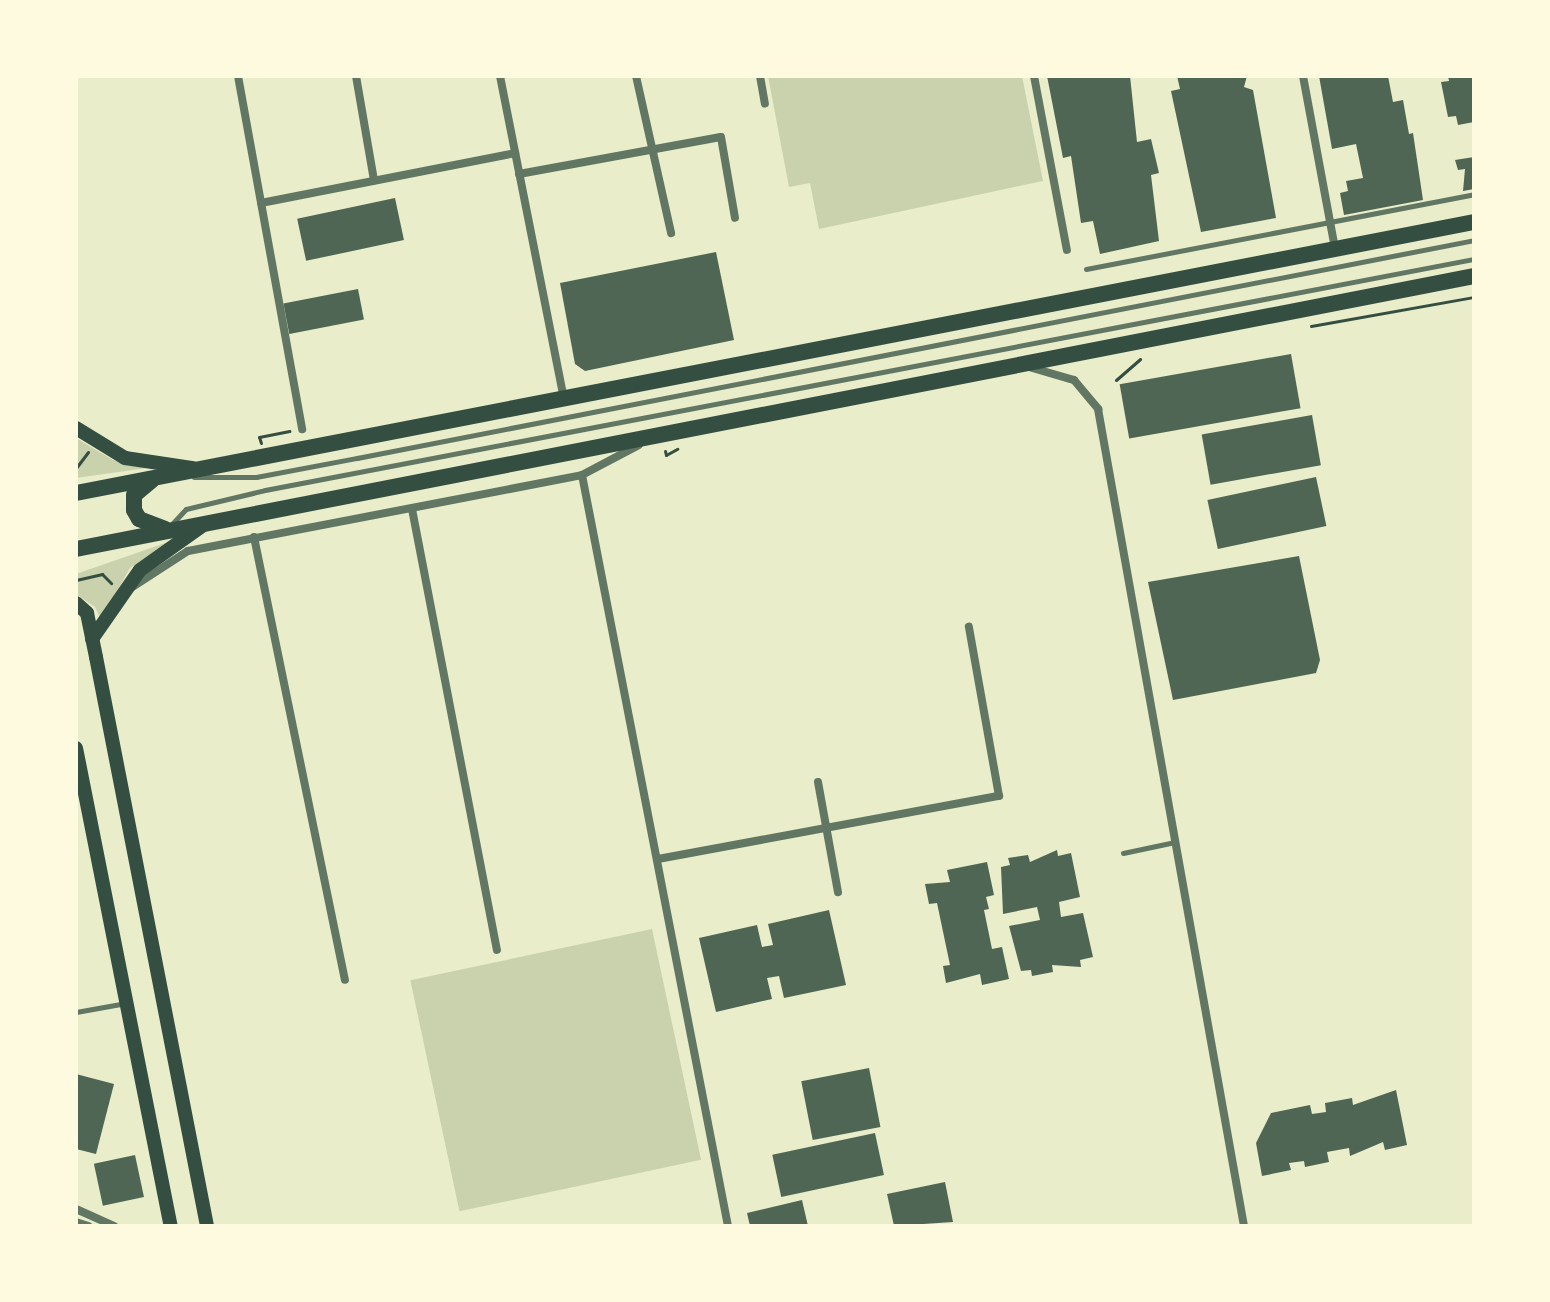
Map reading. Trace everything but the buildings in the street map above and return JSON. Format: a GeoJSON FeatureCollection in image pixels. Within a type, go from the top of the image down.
{"type":"FeatureCollection","features":[{"type":"Feature","properties":{"kind":"highway"},"geometry":{"type":"LineString","coordinates":[[76,493],[1474,222]]}},
{"type":"Feature","properties":{"kind":"highway"},"geometry":{"type":"LineString","coordinates":[[76,549],[1474,276]]}},
{"type":"Feature","properties":{"kind":"highway"},"geometry":{"type":"LineString","coordinates":[[156,477],[132,502],[139,519],[166,530]]}},
{"type":"Feature","properties":{"kind":"main road"},"geometry":{"type":"LineString","coordinates":[[76,428],[125,458],[197,469]]}},
{"type":"Feature","properties":{"kind":"main road"},"geometry":{"type":"LineString","coordinates":[[92,639],[120,590],[154,556],[211,521]]}},
{"type":"Feature","properties":{"kind":"main road"},"geometry":{"type":"LineString","coordinates":[[76,603],[87,613],[207,1226]]}},
{"type":"Feature","properties":{"kind":"main road"},"geometry":{"type":"LineString","coordinates":[[76,748],[171,1226]]}},
{"type":"Feature","properties":{"kind":"street"},"geometry":{"type":"LineString","coordinates":[[238,76],[302,429]]}},
{"type":"Feature","properties":{"kind":"street"},"geometry":{"type":"LineString","coordinates":[[356,76],[374,180]]}},
{"type":"Feature","properties":{"kind":"street"},"geometry":{"type":"LineString","coordinates":[[500,76],[564,399]]}},
{"type":"Feature","properties":{"kind":"street"},"geometry":{"type":"LineString","coordinates":[[636,76],[671,233]]}},
{"type":"Feature","properties":{"kind":"street"},"geometry":{"type":"LineString","coordinates":[[760,76],[765,104]]}},
{"type":"Feature","properties":{"kind":"street"},"geometry":{"type":"LineString","coordinates":[[1034,76],[1067,250]]}},
{"type":"Feature","properties":{"kind":"street"},"geometry":{"type":"LineString","coordinates":[[1303,76],[1335,249]]}},
{"type":"Feature","properties":{"kind":"street"},"geometry":{"type":"LineString","coordinates":[[519,174],[721,137],[735,218]]}},
{"type":"Feature","properties":{"kind":"street"},"geometry":{"type":"LineString","coordinates":[[261,203],[515,153]]}},
{"type":"Feature","properties":{"kind":"street"},"geometry":{"type":"LineString","coordinates":[[1015,364],[1074,380],[1098,409],[1244,1226]]}},
{"type":"Feature","properties":{"kind":"street"},"geometry":{"type":"LineString","coordinates":[[120,590],[188,551],[582,475],[659,434]]}},
{"type":"Feature","properties":{"kind":"street"},"geometry":{"type":"LineString","coordinates":[[582,475],[728,1226]]}},
{"type":"Feature","properties":{"kind":"street"},"geometry":{"type":"LineString","coordinates":[[412,509],[497,950]]}},
{"type":"Feature","properties":{"kind":"street"},"geometry":{"type":"LineString","coordinates":[[254,537],[345,980]]}},
{"type":"Feature","properties":{"kind":"street"},"geometry":{"type":"LineString","coordinates":[[658,859],[999,796],[969,627]]}},
{"type":"Feature","properties":{"kind":"street"},"geometry":{"type":"LineString","coordinates":[[818,782],[838,892]]}},
{"type":"Feature","properties":{"kind":"street"},"geometry":{"type":"LineString","coordinates":[[76,1209],[114,1226]]}},
{"type":"Feature","properties":{"kind":"street"},"geometry":{"type":"LineString","coordinates":[[76,1222],[88,1226]]}},
{"type":"Feature","properties":{"kind":"lane"},"geometry":{"type":"LineString","coordinates":[[1086,269],[1330,219],[1474,194]]}},
{"type":"Feature","properties":{"kind":"lane"},"geometry":{"type":"LineString","coordinates":[[156,477],[256,477],[1474,240]]}},
{"type":"Feature","properties":{"kind":"lane"},"geometry":{"type":"LineString","coordinates":[[166,530],[186,509],[265,490],[654,420],[1474,259]]}},
{"type":"Feature","properties":{"kind":"lane"},"geometry":{"type":"LineString","coordinates":[[1123,853],[1176,842]]}},
{"type":"Feature","properties":{"kind":"lane"},"geometry":{"type":"LineString","coordinates":[[76,1012],[126,1003]]}},
{"type":"Feature","properties":{"kind":"path"},"geometry":{"type":"LineString","coordinates":[[1301,328],[1474,297]]}},
{"type":"Feature","properties":{"kind":"path"},"geometry":{"type":"LineString","coordinates":[[1116,380],[1144,355]]}},
{"type":"Feature","properties":{"kind":"path"},"geometry":{"type":"LineString","coordinates":[[259,437],[302,429]]}},
{"type":"Feature","properties":{"kind":"path"},"geometry":{"type":"LineString","coordinates":[[666,455],[681,447]]}},
{"type":"Feature","properties":{"kind":"path"},"geometry":{"type":"LineString","coordinates":[[82,476],[78,467],[90,449]]}},
{"type":"Feature","properties":{"kind":"path"},"geometry":{"type":"LineString","coordinates":[[100,566],[102,574],[120,590]]}},
{"type":"Feature","properties":{"kind":"path"},"geometry":{"type":"LineString","coordinates":[[76,580],[102,574]]}},
{"type":"Feature","properties":{"kind":"green space"},"geometry":{"type":"Polygon","coordinates":[[[768,76],[1022,76],[1043,181],[819,229],[810,183],[789,187],[768,76]]]}},
{"type":"Feature","properties":{"kind":"green space"},"geometry":{"type":"Polygon","coordinates":[[[76,438],[113,460],[154,467],[76,478],[76,438]]]}},
{"type":"Feature","properties":{"kind":"green space"},"geometry":{"type":"Polygon","coordinates":[[[171,541],[130,568],[101,620],[95,607],[76,594],[76,574],[171,541]]]}},
{"type":"Feature","properties":{"kind":"green space"},"geometry":{"type":"Polygon","coordinates":[[[652,929],[701,1160],[459,1211],[410,980],[652,929]]]}}]}
